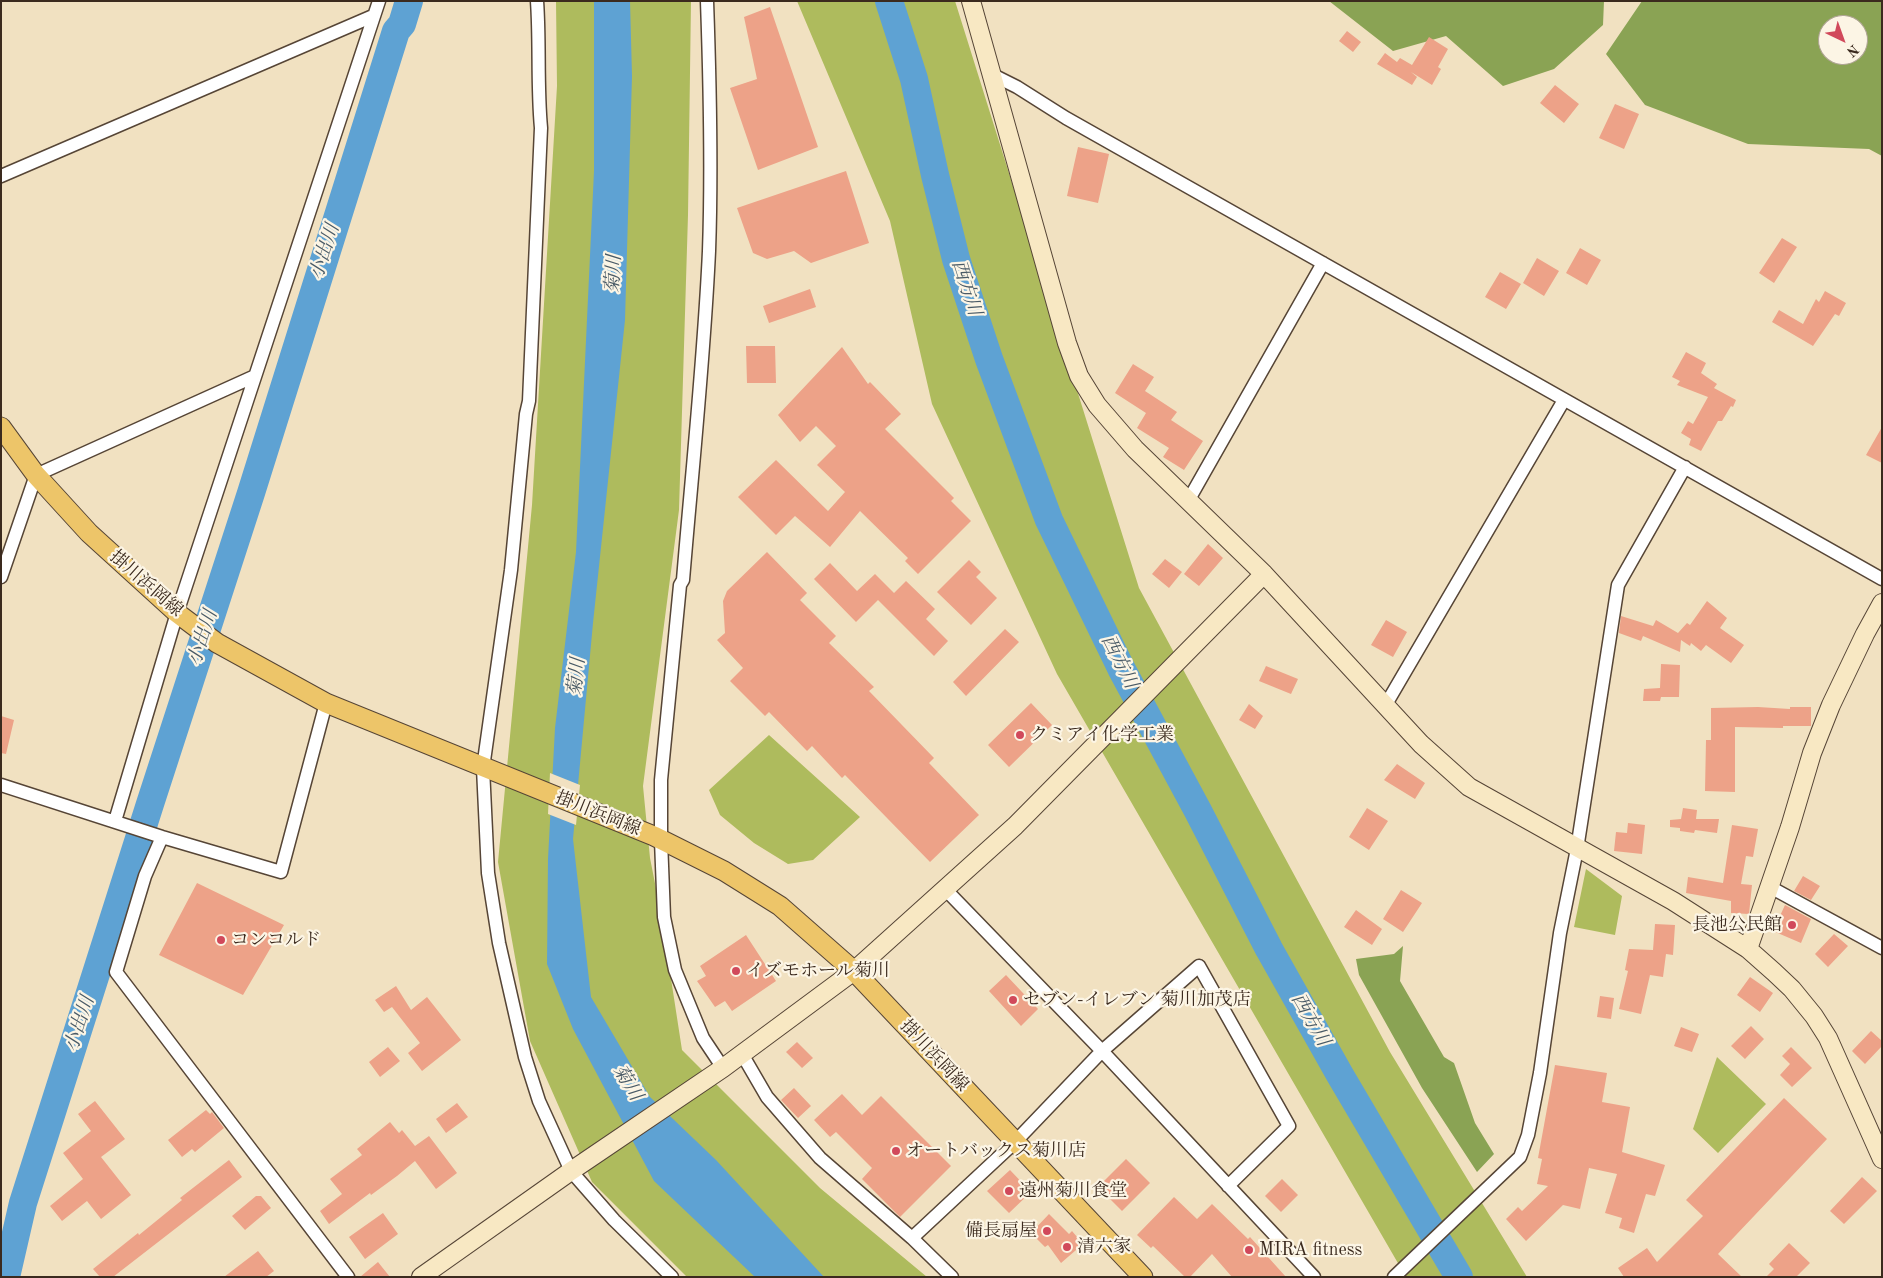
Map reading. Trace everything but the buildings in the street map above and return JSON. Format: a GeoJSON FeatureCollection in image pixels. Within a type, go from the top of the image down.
{"type":"FeatureCollection","features":[{"type":"Feature","properties":{"kind":"main road","name":"掛川浜岡線"},"geometry":{"type":"LineString","coordinates":[[1,427],[36,475],[88,533],[182,616],[217,643],[326,703],[657,838],[724,871],[780,906],[854,971],[1144,1277]]}},
{"type":"Feature","properties":{"kind":"street"},"geometry":{"type":"LineString","coordinates":[[115,821],[182,616],[255,376],[379,1]]}},
{"type":"Feature","properties":{"kind":"street"},"geometry":{"type":"LineString","coordinates":[[537,1],[539,24],[538,99],[541,128],[529,402],[526,414],[512,570],[483,768],[488,873],[499,943],[525,1057],[539,1101],[574,1170],[614,1220],[668,1275]]}},
{"type":"Feature","properties":{"kind":"street"},"geometry":{"type":"LineString","coordinates":[[707,1],[711,129],[708,251],[699,397],[683,580],[680,585],[661,780],[657,838],[664,917],[675,970],[718,1071]]}},
{"type":"Feature","properties":{"kind":"street"},"geometry":{"type":"LineString","coordinates":[[971,1],[1067,343],[1079,376],[1102,411],[1136,449],[1264,574],[1421,744],[1469,787],[1673,901],[1748,949],[1792,989],[1814,1016],[1828,1038],[1882,1159]]}},
{"type":"Feature","properties":{"kind":"street"},"geometry":{"type":"LineString","coordinates":[[1,176],[373,16]]}},
{"type":"Feature","properties":{"kind":"street"},"geometry":{"type":"LineString","coordinates":[[991,74],[1017,87],[1066,118],[1882,579]]}},
{"type":"Feature","properties":{"kind":"street"},"geometry":{"type":"LineString","coordinates":[[1188,501],[1323,263]]}},
{"type":"Feature","properties":{"kind":"street"},"geometry":{"type":"LineString","coordinates":[[1,577],[36,475],[255,376]]}},
{"type":"Feature","properties":{"kind":"street"},"geometry":{"type":"LineString","coordinates":[[1385,706],[1564,400]]}},
{"type":"Feature","properties":{"kind":"street"},"geometry":{"type":"LineString","coordinates":[[1394,1277],[1520,1157],[1528,1135],[1540,1073],[1560,933],[1577,849],[1618,585],[1685,467]]}},
{"type":"Feature","properties":{"kind":"street"},"geometry":{"type":"LineString","coordinates":[[421,1277],[718,1071],[854,971],[1015,826],[1264,574]]}},
{"type":"Feature","properties":{"kind":"street"},"geometry":{"type":"LineString","coordinates":[[1748,949],[1770,887],[1812,753],[1835,697],[1882,603]]}},
{"type":"Feature","properties":{"kind":"street"},"geometry":{"type":"LineString","coordinates":[[1,785],[162,837],[281,872],[326,703]]}},
{"type":"Feature","properties":{"kind":"street"},"geometry":{"type":"LineString","coordinates":[[162,837],[145,876],[116,972],[348,1277]]}},
{"type":"Feature","properties":{"kind":"street"},"geometry":{"type":"LineString","coordinates":[[1770,887],[1882,948]]}},
{"type":"Feature","properties":{"kind":"street"},"geometry":{"type":"LineString","coordinates":[[946,890],[1102,1051],[1314,1277]]}},
{"type":"Feature","properties":{"kind":"street"},"geometry":{"type":"LineString","coordinates":[[912,1238],[1015,1142],[1102,1051],[1199,966],[1288,1126],[1228,1186]]}},
{"type":"Feature","properties":{"kind":"street"},"geometry":{"type":"LineString","coordinates":[[742,1054],[767,1097],[820,1158],[912,1238],[952,1277]]}},
{"type":"Feature","properties":{"kind":"green space"},"geometry":{"type":"Polygon","coordinates":[[[556,1],[691,1],[688,215],[679,510],[643,786],[650,858],[661,914],[682,1050],[820,1188],[927,1277],[687,1277],[592,1182],[530,1041],[498,862],[532,505],[557,86],[556,1]]]}},
{"type":"Feature","properties":{"kind":"green space"},"geometry":{"type":"Polygon","coordinates":[[[797,1],[955,1],[1139,588],[1390,1052],[1527,1277],[1406,1277],[1057,674],[932,404],[890,221],[797,1]]]}},
{"type":"Feature","properties":{"kind":"green space"},"geometry":{"type":"Polygon","coordinates":[[[1329,1],[1604,1],[1603,25],[1554,69],[1503,86],[1446,36],[1393,51],[1329,1]]]}},
{"type":"Feature","properties":{"kind":"green space"},"geometry":{"type":"Polygon","coordinates":[[[1642,1],[1882,1],[1882,156],[1869,149],[1748,144],[1645,105],[1606,54],[1642,1]]]}},
{"type":"Feature","properties":{"kind":"green space"},"geometry":{"type":"Polygon","coordinates":[[[769,735],[860,817],[813,860],[788,864],[754,843],[720,815],[709,790],[769,735]]]}},
{"type":"Feature","properties":{"kind":"green space"},"geometry":{"type":"Polygon","coordinates":[[[1586,869],[1622,896],[1615,935],[1574,927],[1586,869]]]}},
{"type":"Feature","properties":{"kind":"green space"},"geometry":{"type":"Polygon","coordinates":[[[1403,946],[1400,981],[1444,1057],[1454,1063],[1475,1123],[1494,1154],[1477,1172],[1422,1088],[1359,975],[1356,959],[1394,954],[1403,946]]]}},
{"type":"Feature","properties":{"kind":"green space"},"geometry":{"type":"Polygon","coordinates":[[[1717,1057],[1766,1104],[1718,1153],[1693,1129],[1717,1057]]]}},
{"type":"Feature","properties":{"kind":"water","name":"菊川"},"geometry":{"type":"Polygon","coordinates":[[[594,1],[630,1],[632,76],[625,320],[593,623],[573,839],[591,997],[650,1097],[716,1160],[824,1277],[755,1277],[654,1181],[573,1029],[547,964],[548,859],[555,728],[576,552],[594,171],[594,1]]]}},
{"type":"Feature","properties":{"kind":"pier"},"geometry":{"type":"Polygon","coordinates":[[[550,773],[580,785],[576,825],[548,814],[550,773]]]}},
{"type":"Feature","properties":{"kind":"waterway","name":"小出川"},"geometry":{"type":"LineString","coordinates":[[6,1277],[23,1203],[251,493],[396,31],[402,24],[409,1]]}},
{"type":"Feature","properties":{"kind":"waterway","name":"西方川"},"geometry":{"type":"LineString","coordinates":[[889,1],[914,79],[956,259],[989,359],[1049,520],[1121,668],[1269,949],[1340,1075],[1459,1277]]}},
{"type":"Feature","properties":{"kind":"place","name":"クミアイ化学工業"},"geometry":{"type":"Point","coordinates":[1020,735]}},
{"type":"Feature","properties":{"kind":"place","name":"長池公民館"},"geometry":{"type":"Point","coordinates":[1792,925]}},
{"type":"Feature","properties":{"kind":"place","name":"コンコルド"},"geometry":{"type":"Point","coordinates":[221,940]}},
{"type":"Feature","properties":{"kind":"place","name":"イズモホール菊川"},"geometry":{"type":"Point","coordinates":[736,971]}},
{"type":"Feature","properties":{"kind":"place","name":"セブン-イレブン 菊川加茂店"},"geometry":{"type":"Point","coordinates":[1013,1000]}},
{"type":"Feature","properties":{"kind":"place","name":"オートバックス菊川店"},"geometry":{"type":"Point","coordinates":[896,1151]}},
{"type":"Feature","properties":{"kind":"place","name":"遠州菊川食堂"},"geometry":{"type":"Point","coordinates":[1009,1191]}},
{"type":"Feature","properties":{"kind":"place","name":"備長扇屋"},"geometry":{"type":"Point","coordinates":[1047,1231]}},
{"type":"Feature","properties":{"kind":"place","name":"清六家"},"geometry":{"type":"Point","coordinates":[1067,1247]}},
{"type":"Feature","properties":{"kind":"place","name":"MIRA fitness"},"geometry":{"type":"Point","coordinates":[1249,1250]}}]}
